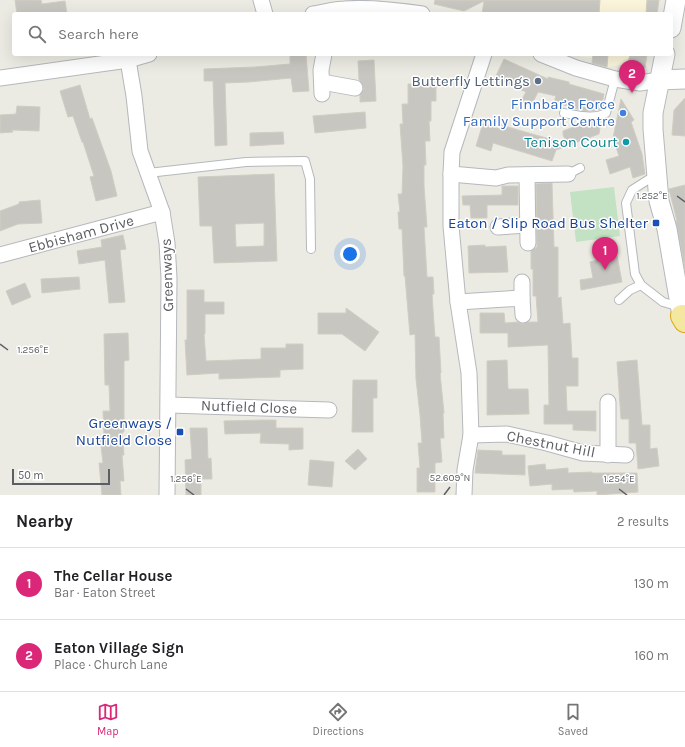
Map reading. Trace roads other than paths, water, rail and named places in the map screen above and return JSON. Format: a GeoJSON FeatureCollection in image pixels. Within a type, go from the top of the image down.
{"type":"FeatureCollection","features":[{"type":"Feature","properties":{"kind":"street"},"geometry":{"type":"LineString","coordinates":[[261,0],[264,12]]}},
{"type":"Feature","properties":{"kind":"street"},"geometry":{"type":"LineString","coordinates":[[673,17],[676,0]]}},
{"type":"Feature","properties":{"kind":"street"},"geometry":{"type":"LineString","coordinates":[[329,12],[382,4],[414,12]]}},
{"type":"Feature","properties":{"kind":"street"},"geometry":{"type":"LineString","coordinates":[[0,78],[128,60],[142,56]]}},
{"type":"Feature","properties":{"kind":"street"},"geometry":{"type":"LineString","coordinates":[[324,56],[321,70],[322,88],[355,88]]}},
{"type":"Feature","properties":{"kind":"street"},"geometry":{"type":"LineString","coordinates":[[464,495],[465,470],[471,435],[469,373],[458,302],[451,226],[451,174],[452,152],[483,56]]}},
{"type":"Feature","properties":{"kind":"street"},"geometry":{"type":"LineString","coordinates":[[546,56],[576,68],[615,79],[640,83],[659,80],[685,79]]}},
{"type":"Feature","properties":{"kind":"street"},"geometry":{"type":"LineString","coordinates":[[665,56],[653,113],[659,201],[667,229],[683,312]]}},
{"type":"Feature","properties":{"kind":"street","name":"Greenways"},"geometry":{"type":"LineString","coordinates":[[128,60],[134,96],[140,151],[162,212],[168,243],[170,278],[167,495]]}},
{"type":"Feature","properties":{"kind":"street"},"geometry":{"type":"LineString","coordinates":[[451,174],[496,178],[508,175],[574,171]]}},
{"type":"Feature","properties":{"kind":"street"},"geometry":{"type":"LineString","coordinates":[[527,175],[528,244]]}},
{"type":"Feature","properties":{"kind":"street","name":"Ebbisham Drive"},"geometry":{"type":"LineString","coordinates":[[0,255],[162,212]]}},
{"type":"Feature","properties":{"kind":"street"},"geometry":{"type":"LineString","coordinates":[[498,227],[528,224]]}},
{"type":"Feature","properties":{"kind":"street"},"geometry":{"type":"LineString","coordinates":[[522,282],[523,315]]}},
{"type":"Feature","properties":{"kind":"street"},"geometry":{"type":"LineString","coordinates":[[458,302],[522,298]]}},
{"type":"Feature","properties":{"kind":"street","name":"Chestnut Hill"},"geometry":{"type":"LineString","coordinates":[[608,402],[608,454]]}},
{"type":"Feature","properties":{"kind":"street","name":"Nutfield Close"},"geometry":{"type":"LineString","coordinates":[[169,405],[329,410]]}},
{"type":"Feature","properties":{"kind":"street","name":"Chestnut Hill"},"geometry":{"type":"LineString","coordinates":[[471,435],[507,434],[583,453],[626,455]]}},
{"type":"Feature","properties":{"kind":"lane"},"geometry":{"type":"LineString","coordinates":[[564,113],[594,117],[601,116],[606,113],[615,79]]}},
{"type":"Feature","properties":{"kind":"lane"},"geometry":{"type":"LineString","coordinates":[[148,173],[246,162],[305,161],[310,179],[311,249]]}},
{"type":"Feature","properties":{"kind":"lane"},"geometry":{"type":"LineString","coordinates":[[657,173],[632,190],[626,204],[635,274],[641,285],[663,302],[683,312]]}},
{"type":"Feature","properties":{"kind":"lane"},"geometry":{"type":"LineString","coordinates":[[618,300],[630,290],[641,285]]}},
{"type":"Feature","properties":{"kind":"place","name":"Butterfly Lettings"},"geometry":{"type":"Point","coordinates":[538,81]}},
{"type":"Feature","properties":{"kind":"place","name":"Eaton Village Sign"},"geometry":{"type":"Point","coordinates":[632,93]}},
{"type":"Feature","properties":{"kind":"place","name":"Finnbar’s Force Family Support Centre"},"geometry":{"type":"Point","coordinates":[623,113]}},
{"type":"Feature","properties":{"kind":"place","name":"Tenison Court"},"geometry":{"type":"Point","coordinates":[626,142]}},
{"type":"Feature","properties":{"kind":"place","name":"Eaton / Slip Road Bus Shelter"},"geometry":{"type":"Point","coordinates":[656,223]}},
{"type":"Feature","properties":{"kind":"place","name":"The Cellar House"},"geometry":{"type":"Point","coordinates":[605,270]}},
{"type":"Feature","properties":{"kind":"place","name":"Greenways / Nutfield Close"},"geometry":{"type":"Point","coordinates":[180,432]}}]}
